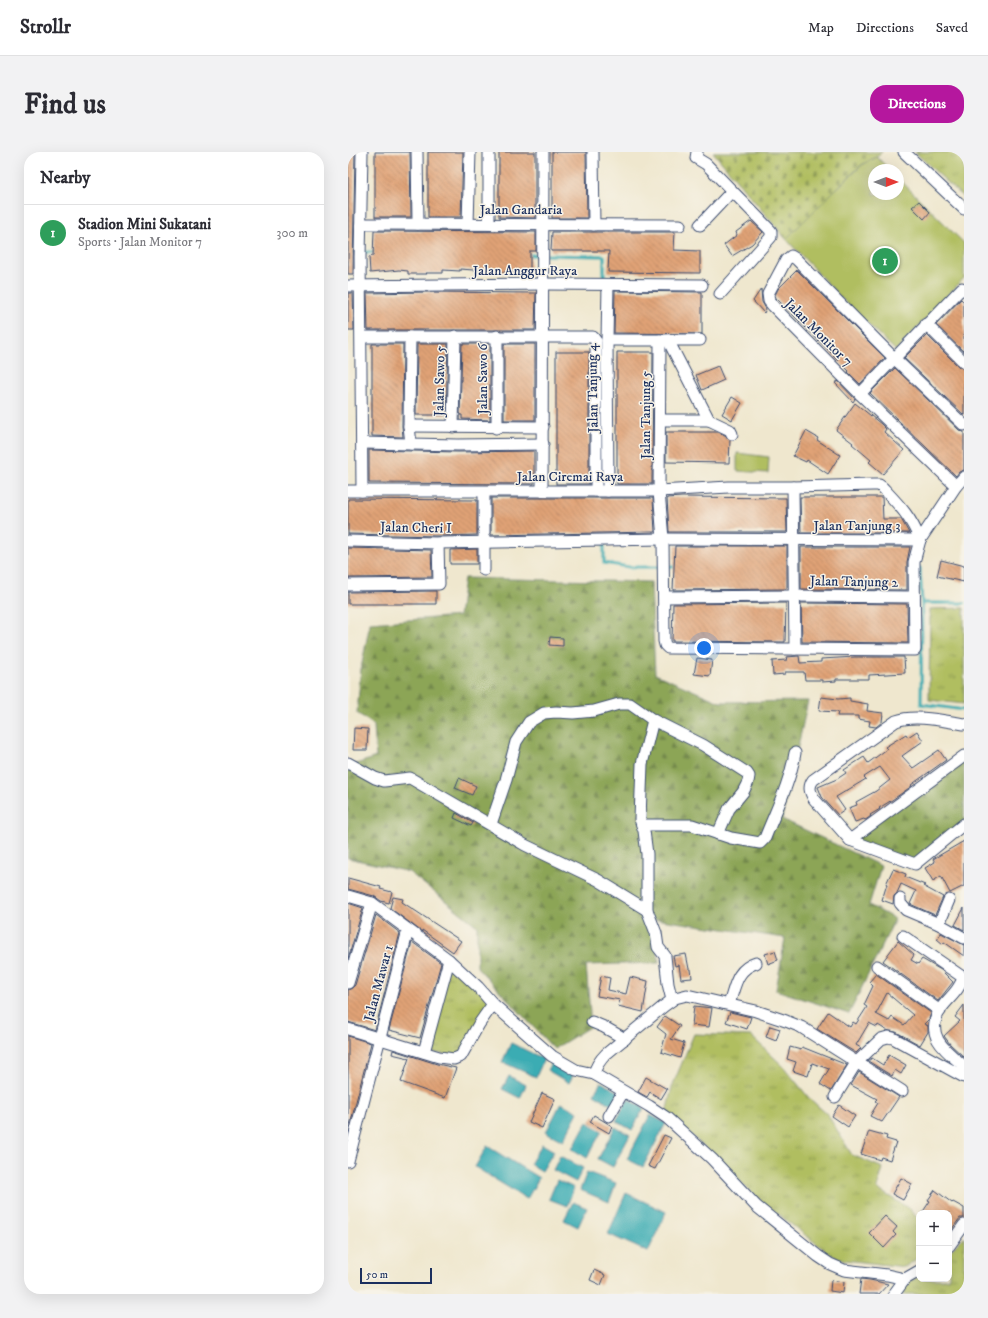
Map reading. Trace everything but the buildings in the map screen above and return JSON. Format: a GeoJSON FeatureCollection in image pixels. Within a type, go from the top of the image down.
{"type":"FeatureCollection","features":[{"type":"Feature","properties":{"kind":"street"},"geometry":{"type":"LineString","coordinates":[[362,152],[360,257],[362,337],[362,491]]}},
{"type":"Feature","properties":{"kind":"street"},"geometry":{"type":"LineString","coordinates":[[417,152],[418,224]]}},
{"type":"Feature","properties":{"kind":"street"},"geometry":{"type":"LineString","coordinates":[[468,224],[470,152]]}},
{"type":"Feature","properties":{"kind":"street"},"geometry":{"type":"LineString","coordinates":[[489,152],[489,224]]}},
{"type":"Feature","properties":{"kind":"street"},"geometry":{"type":"LineString","coordinates":[[542,491],[543,152]]}},
{"type":"Feature","properties":{"kind":"street"},"geometry":{"type":"LineString","coordinates":[[593,152],[594,224]]}},
{"type":"Feature","properties":{"kind":"street"},"geometry":{"type":"LineString","coordinates":[[904,152],[964,209]]}},
{"type":"Feature","properties":{"kind":"street"},"geometry":{"type":"LineString","coordinates":[[694,154],[706,164],[771,231],[771,237],[720,294]]}},
{"type":"Feature","properties":{"kind":"street"},"geometry":{"type":"LineString","coordinates":[[700,226],[732,191]]}},
{"type":"Feature","properties":{"kind":"street","name":"Jalan Gandaria"},"geometry":{"type":"LineString","coordinates":[[361,224],[680,224]]}},
{"type":"Feature","properties":{"kind":"street","name":"Jalan Monitor 7"},"geometry":{"type":"LineString","coordinates":[[894,358],[796,259],[791,256],[786,260],[768,294],[769,301],[860,394],[956,486]]}},
{"type":"Feature","properties":{"kind":"street","name":"Jalan Anggur Raya"},"geometry":{"type":"LineString","coordinates":[[348,286],[543,284],[702,285]]}},
{"type":"Feature","properties":{"kind":"street","name":"Jalan Tanjung 4"},"geometry":{"type":"LineString","coordinates":[[602,491],[607,340],[604,285]]}},
{"type":"Feature","properties":{"kind":"street"},"geometry":{"type":"LineString","coordinates":[[860,394],[926,324],[963,289]]}},
{"type":"Feature","properties":{"kind":"street"},"geometry":{"type":"LineString","coordinates":[[926,324],[964,362]]}},
{"type":"Feature","properties":{"kind":"street","name":"Jalan Sawo 5"},"geometry":{"type":"LineString","coordinates":[[453,427],[455,336]]}},
{"type":"Feature","properties":{"kind":"street","name":"Jalan Sawo 6"},"geometry":{"type":"LineString","coordinates":[[496,425],[497,336]]}},
{"type":"Feature","properties":{"kind":"street"},"geometry":{"type":"LineString","coordinates":[[362,337],[592,337],[596,341],[602,491]]}},
{"type":"Feature","properties":{"kind":"street"},"geometry":{"type":"LineString","coordinates":[[410,337],[409,426],[411,444]]}},
{"type":"Feature","properties":{"kind":"street"},"geometry":{"type":"LineString","coordinates":[[607,340],[700,340]]}},
{"type":"Feature","properties":{"kind":"street"},"geometry":{"type":"LineString","coordinates":[[664,340],[709,420]]}},
{"type":"Feature","properties":{"kind":"street","name":"Jalan Tanjung 5"},"geometry":{"type":"LineString","coordinates":[[664,340],[660,420],[659,491],[663,539],[665,645],[668,648],[795,649]]}},
{"type":"Feature","properties":{"kind":"street"},"geometry":{"type":"LineString","coordinates":[[894,358],[964,425]]}},
{"type":"Feature","properties":{"kind":"street"},"geometry":{"type":"LineString","coordinates":[[660,420],[709,420],[730,430],[732,434]]}},
{"type":"Feature","properties":{"kind":"street"},"geometry":{"type":"LineString","coordinates":[[409,426],[453,427],[496,425],[543,427]]}},
{"type":"Feature","properties":{"kind":"street"},"geometry":{"type":"LineString","coordinates":[[362,443],[543,444]]}},
{"type":"Feature","properties":{"kind":"street"},"geometry":{"type":"LineString","coordinates":[[920,540],[912,522],[907,515],[883,488],[879,486],[873,484],[793,487],[795,649],[914,650],[914,566],[920,540],[956,486],[964,477]]}},
{"type":"Feature","properties":{"kind":"street","name":"Jalan Ciremai Raya"},"geometry":{"type":"LineString","coordinates":[[348,491],[659,491],[730,487],[793,487]]}},
{"type":"Feature","properties":{"kind":"street"},"geometry":{"type":"LineString","coordinates":[[484,492],[484,570]]}},
{"type":"Feature","properties":{"kind":"street","name":"Jalan Tanjung 3"},"geometry":{"type":"LineString","coordinates":[[663,539],[920,540]]}},
{"type":"Feature","properties":{"kind":"street","name":"Jalan Cheri I"},"geometry":{"type":"LineString","coordinates":[[348,541],[484,542],[663,539]]}},
{"type":"Feature","properties":{"kind":"street"},"geometry":{"type":"LineString","coordinates":[[348,585],[439,584],[438,542]]}},
{"type":"Feature","properties":{"kind":"street","name":"Jalan Tanjung 2"},"geometry":{"type":"LineString","coordinates":[[664,597],[914,597]]}},
{"type":"Feature","properties":{"kind":"street"},"geometry":{"type":"LineString","coordinates":[[490,824],[506,780],[516,742],[529,722],[544,713],[594,711],[619,704],[630,704],[653,720],[703,746],[747,773],[748,782],[743,792],[730,809],[718,834]]}},
{"type":"Feature","properties":{"kind":"street"},"geometry":{"type":"LineString","coordinates":[[964,724],[914,718],[896,721],[813,780],[810,784],[810,793],[850,840],[915,864],[964,824]]}},
{"type":"Feature","properties":{"kind":"street"},"geometry":{"type":"LineString","coordinates":[[653,720],[642,764],[640,812],[647,854],[647,910],[656,933],[658,946],[665,956],[668,984],[672,1000]]}},
{"type":"Feature","properties":{"kind":"street"},"geometry":{"type":"LineString","coordinates":[[642,825],[692,825],[731,838],[760,843],[763,841],[788,780],[795,753]]}},
{"type":"Feature","properties":{"kind":"street"},"geometry":{"type":"LineString","coordinates":[[850,840],[964,756]]}},
{"type":"Feature","properties":{"kind":"street"},"geometry":{"type":"LineString","coordinates":[[348,763],[375,778],[384,781],[410,778],[542,854],[598,880],[647,910]]}},
{"type":"Feature","properties":{"kind":"street"},"geometry":{"type":"LineString","coordinates":[[348,896],[372,903],[449,960],[478,987],[493,1004],[552,1056],[576,1070],[594,1074],[649,1106],[666,1118],[712,1160],[756,1206],[818,1256],[830,1264],[848,1270],[905,1279]]}},
{"type":"Feature","properties":{"kind":"street"},"geometry":{"type":"LineString","coordinates":[[900,899],[900,903],[906,910],[939,924],[964,938]]}},
{"type":"Feature","properties":{"kind":"street"},"geometry":{"type":"LineString","coordinates":[[939,924],[949,900]]}},
{"type":"Feature","properties":{"kind":"street"},"geometry":{"type":"LineString","coordinates":[[348,984],[372,903]]}},
{"type":"Feature","properties":{"kind":"street","name":"Jalan Mawar 1"},"geometry":{"type":"LineString","coordinates":[[348,1161],[408,930]]}},
{"type":"Feature","properties":{"kind":"street"},"geometry":{"type":"LineString","coordinates":[[903,936],[964,978],[961,991],[940,1011],[936,1021],[936,1036],[939,1042],[964,1066]]}},
{"type":"Feature","properties":{"kind":"street"},"geometry":{"type":"LineString","coordinates":[[424,1052],[449,960]]}},
{"type":"Feature","properties":{"kind":"street"},"geometry":{"type":"LineString","coordinates":[[729,1004],[740,973],[749,965],[756,963]]}},
{"type":"Feature","properties":{"kind":"street"},"geometry":{"type":"LineString","coordinates":[[877,966],[940,1011]]}},
{"type":"Feature","properties":{"kind":"street"},"geometry":{"type":"LineString","coordinates":[[594,1074],[599,1061],[606,1054],[672,1000],[687,995],[729,1004],[773,1016],[801,1027],[902,1091]]}},
{"type":"Feature","properties":{"kind":"street"},"geometry":{"type":"LineString","coordinates":[[348,1030],[439,1057],[454,1059],[461,1056],[479,1024],[493,1004]]}},
{"type":"Feature","properties":{"kind":"street"},"geometry":{"type":"LineString","coordinates":[[592,1022],[625,1039]]}},
{"type":"Feature","properties":{"kind":"street"},"geometry":{"type":"LineString","coordinates":[[835,1098],[856,1063],[881,1039],[888,1037],[893,1038],[964,1077]]}},
{"type":"Feature","properties":{"kind":"street"},"geometry":{"type":"LineString","coordinates":[[609,1116],[623,1092]]}},
{"type":"Feature","properties":{"kind":"street"},"geometry":{"type":"LineString","coordinates":[[952,1242],[964,1225]]}},
{"type":"Feature","properties":{"kind":"street"},"geometry":{"type":"LineString","coordinates":[[894,1294],[905,1279],[916,1273]]}},
{"type":"Feature","properties":{"kind":"green space"},"geometry":{"type":"Polygon","coordinates":[[[713,152],[882,152],[859,167],[786,239],[713,152]]]}},
{"type":"Feature","properties":{"kind":"green space"},"geometry":{"type":"Polygon","coordinates":[[[915,152],[964,152],[964,198],[915,152]]]}},
{"type":"Feature","properties":{"kind":"green space"},"geometry":{"type":"Polygon","coordinates":[[[877,157],[884,164],[868,164],[868,200],[904,200],[904,184],[964,243],[964,278],[896,351],[841,298],[786,239],[862,165],[877,157]],[[919,201],[912,207],[924,218],[930,212],[919,201]]]}},
{"type":"Feature","properties":{"kind":"green space"},"geometry":{"type":"Polygon","coordinates":[[[737,453],[769,457],[768,473],[737,471],[737,453]]]}},
{"type":"Feature","properties":{"kind":"green space"},"geometry":{"type":"Polygon","coordinates":[[[464,578],[651,582],[655,674],[720,702],[808,701],[782,819],[881,866],[869,905],[895,919],[849,1014],[776,990],[785,938],[654,919],[659,963],[586,965],[591,1026],[554,1049],[477,967],[477,926],[409,872],[348,858],[348,767],[376,757],[374,725],[357,713],[361,668],[370,623],[459,616],[464,578]]]}},
{"type":"Feature","properties":{"kind":"green space"},"geometry":{"type":"Polygon","coordinates":[[[964,608],[964,704],[929,700],[930,609],[964,608]]]}},
{"type":"Feature","properties":{"kind":"green space"},"geometry":{"type":"Polygon","coordinates":[[[964,756],[964,824],[915,864],[850,840],[964,756]]]}},
{"type":"Feature","properties":{"kind":"green space"},"geometry":{"type":"Polygon","coordinates":[[[449,960],[493,1004],[461,1056],[424,1052],[449,960]]]}},
{"type":"Feature","properties":{"kind":"green space"},"geometry":{"type":"Polygon","coordinates":[[[694,1034],[751,1036],[783,1066],[809,1098],[828,1115],[852,1155],[883,1168],[877,1189],[910,1209],[916,1216],[916,1259],[905,1267],[845,1260],[831,1255],[756,1197],[707,1149],[666,1113],[672,1087],[694,1034]]]}},
{"type":"Feature","properties":{"kind":"green space"},"geometry":{"type":"Polygon","coordinates":[[[964,1237],[964,1294],[901,1294],[905,1284],[916,1278],[916,1282],[952,1282],[952,1249],[964,1237]]]}},
{"type":"Feature","properties":{"kind":"water"},"geometry":{"type":"Polygon","coordinates":[[[511,1043],[544,1059],[536,1077],[502,1062],[511,1043]]]}},
{"type":"Feature","properties":{"kind":"water"},"geometry":{"type":"Polygon","coordinates":[[[553,1060],[574,1073],[569,1083],[547,1070],[553,1060]]]}},
{"type":"Feature","properties":{"kind":"water"},"geometry":{"type":"Polygon","coordinates":[[[509,1076],[526,1085],[520,1098],[502,1089],[509,1076]]]}},
{"type":"Feature","properties":{"kind":"water"},"geometry":{"type":"Polygon","coordinates":[[[601,1082],[620,1093],[613,1106],[594,1094],[601,1082]]]}},
{"type":"Feature","properties":{"kind":"water"},"geometry":{"type":"Polygon","coordinates":[[[628,1099],[644,1108],[632,1130],[616,1121],[628,1099]]]}},
{"type":"Feature","properties":{"kind":"water"},"geometry":{"type":"Polygon","coordinates":[[[561,1103],[578,1112],[563,1141],[546,1132],[561,1103]]]}},
{"type":"Feature","properties":{"kind":"water"},"geometry":{"type":"Polygon","coordinates":[[[650,1115],[666,1123],[643,1167],[627,1159],[650,1115]]]}},
{"type":"Feature","properties":{"kind":"water"},"geometry":{"type":"Polygon","coordinates":[[[587,1122],[602,1131],[587,1158],[572,1149],[587,1122]]]}},
{"type":"Feature","properties":{"kind":"water"},"geometry":{"type":"Polygon","coordinates":[[[615,1127],[630,1135],[613,1167],[598,1159],[615,1127]]]}},
{"type":"Feature","properties":{"kind":"water"},"geometry":{"type":"Polygon","coordinates":[[[542,1144],[554,1151],[542,1171],[530,1164],[542,1144]]]}},
{"type":"Feature","properties":{"kind":"water"},"geometry":{"type":"Polygon","coordinates":[[[487,1146],[539,1178],[527,1199],[475,1167],[487,1146]]]}},
{"type":"Feature","properties":{"kind":"water"},"geometry":{"type":"Polygon","coordinates":[[[560,1156],[583,1168],[576,1182],[553,1170],[560,1156]]]}},
{"type":"Feature","properties":{"kind":"water"},"geometry":{"type":"Polygon","coordinates":[[[587,1172],[616,1183],[609,1202],[580,1190],[587,1172]]]}},
{"type":"Feature","properties":{"kind":"water"},"geometry":{"type":"Polygon","coordinates":[[[557,1180],[574,1188],[567,1206],[549,1199],[557,1180]]]}},
{"type":"Feature","properties":{"kind":"water"},"geometry":{"type":"Polygon","coordinates":[[[626,1193],[666,1212],[648,1252],[608,1234],[626,1193]]]}},
{"type":"Feature","properties":{"kind":"water"},"geometry":{"type":"Polygon","coordinates":[[[573,1202],[587,1208],[578,1227],[564,1220],[573,1202]]]}},
{"type":"Feature","properties":{"kind":"waterway"},"geometry":{"type":"LineString","coordinates":[[348,252],[376,252]]}},
{"type":"Feature","properties":{"kind":"waterway"},"geometry":{"type":"LineString","coordinates":[[528,255],[540,255]]}},
{"type":"Feature","properties":{"kind":"waterway"},"geometry":{"type":"LineString","coordinates":[[546,255],[604,256],[604,281]]}},
{"type":"Feature","properties":{"kind":"waterway"},"geometry":{"type":"LineString","coordinates":[[604,543],[604,563],[629,567],[660,567]]}},
{"type":"Feature","properties":{"kind":"waterway"},"geometry":{"type":"LineString","coordinates":[[666,567],[678,567]]}},
{"type":"Feature","properties":{"kind":"waterway"},"geometry":{"type":"LineString","coordinates":[[904,568],[920,568],[922,603],[921,704],[964,710]]}},
{"type":"Feature","properties":{"kind":"waterway"},"geometry":{"type":"LineString","coordinates":[[922,603],[964,603]]}},
{"type":"Feature","properties":{"kind":"place","name":"Stadion Mini Sukatani"},"geometry":{"type":"Point","coordinates":[885,261]}}]}
